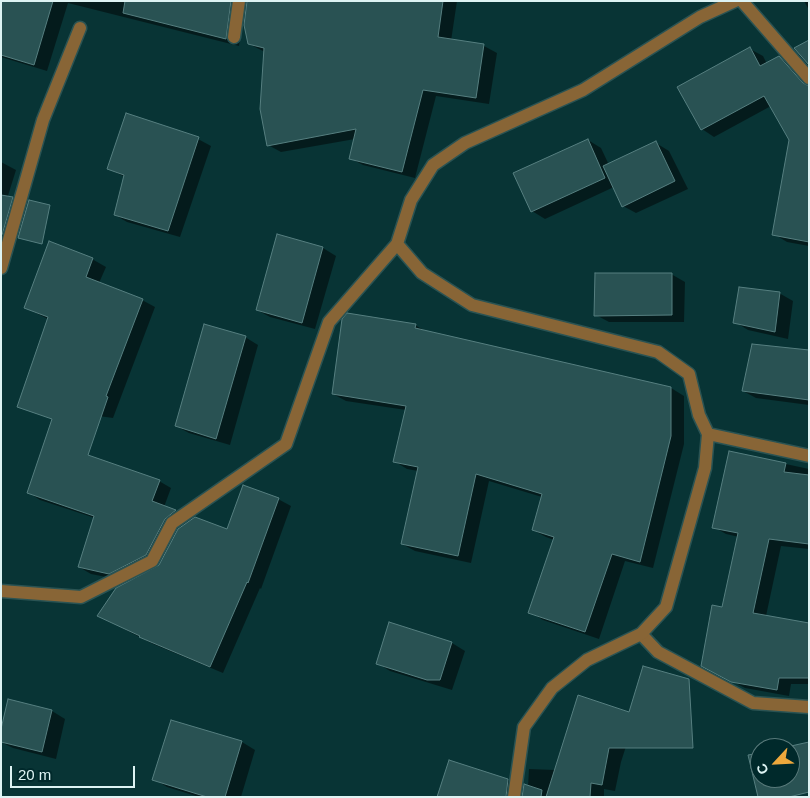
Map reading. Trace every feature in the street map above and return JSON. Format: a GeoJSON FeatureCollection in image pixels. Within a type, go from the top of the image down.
{"type":"FeatureCollection","features":[{"type":"Feature","properties":{"kind":"street"},"geometry":{"type":"LineString","coordinates":[[234,37],[239,1]]}},
{"type":"Feature","properties":{"kind":"street"},"geometry":{"type":"LineString","coordinates":[[1,591],[81,597],[152,561],[172,523],[286,444],[329,322],[397,244],[410,200],[433,165],[465,142],[583,90],[700,17],[735,1]]}},
{"type":"Feature","properties":{"kind":"street"},"geometry":{"type":"LineString","coordinates":[[742,1],[809,78]]}},
{"type":"Feature","properties":{"kind":"street"},"geometry":{"type":"LineString","coordinates":[[1,268],[43,120],[80,28]]}},
{"type":"Feature","properties":{"kind":"street"},"geometry":{"type":"LineString","coordinates":[[397,244],[422,274],[472,305],[658,352],[689,374],[699,415],[708,434],[704,468],[666,607],[641,634],[587,660],[552,688],[524,727],[514,797]]}},
{"type":"Feature","properties":{"kind":"street"},"geometry":{"type":"LineString","coordinates":[[708,434],[809,456]]}},
{"type":"Feature","properties":{"kind":"street"},"geometry":{"type":"LineString","coordinates":[[641,634],[658,652],[753,704],[809,707]]}},
{"type":"Feature","properties":{"kind":"building"},"geometry":{"type":"Polygon","coordinates":[[[1,1],[53,1],[34,65],[1,55],[1,1]]]}},
{"type":"Feature","properties":{"kind":"building"},"geometry":{"type":"Polygon","coordinates":[[[125,1],[231,1],[226,39],[123,13],[125,1]]]}},
{"type":"Feature","properties":{"kind":"building"},"geometry":{"type":"Polygon","coordinates":[[[247,1],[443,1],[438,37],[484,44],[476,98],[423,90],[402,172],[349,159],[356,129],[267,146],[260,109],[264,48],[248,44],[244,25],[247,1]]]}},
{"type":"Feature","properties":{"kind":"building"},"geometry":{"type":"Polygon","coordinates":[[[809,40],[809,65],[794,48],[809,40]]]}},
{"type":"Feature","properties":{"kind":"building"},"geometry":{"type":"Polygon","coordinates":[[[750,47],[760,66],[779,56],[803,83],[809,86],[809,242],[772,235],[789,140],[764,96],[701,130],[677,87],[750,47]]]}},
{"type":"Feature","properties":{"kind":"building"},"geometry":{"type":"Polygon","coordinates":[[[126,113],[199,137],[168,231],[114,215],[124,175],[107,169],[126,113]]]}},
{"type":"Feature","properties":{"kind":"building"},"geometry":{"type":"Polygon","coordinates":[[[588,139],[605,178],[531,212],[513,173],[588,139]]]}},
{"type":"Feature","properties":{"kind":"building"},"geometry":{"type":"Polygon","coordinates":[[[656,141],[675,181],[622,207],[603,166],[656,141]]]}},
{"type":"Feature","properties":{"kind":"building"},"geometry":{"type":"Polygon","coordinates":[[[1,195],[13,197],[2,235],[1,235],[1,195]]]}},
{"type":"Feature","properties":{"kind":"building"},"geometry":{"type":"Polygon","coordinates":[[[29,200],[50,205],[42,244],[18,238],[29,200]]]}},
{"type":"Feature","properties":{"kind":"building"},"geometry":{"type":"Polygon","coordinates":[[[277,234],[323,247],[302,323],[256,310],[277,234]]]}},
{"type":"Feature","properties":{"kind":"building"},"geometry":{"type":"Polygon","coordinates":[[[49,241],[93,258],[86,277],[143,299],[106,396],[108,397],[88,455],[160,480],[152,501],[176,510],[165,519],[146,555],[109,574],[78,567],[94,516],[27,493],[52,419],[17,407],[48,317],[24,308],[49,241]]]}},
{"type":"Feature","properties":{"kind":"building"},"geometry":{"type":"Polygon","coordinates":[[[595,273],[672,273],[672,315],[594,316],[595,273]]]}},
{"type":"Feature","properties":{"kind":"building"},"geometry":{"type":"Polygon","coordinates":[[[739,287],[780,292],[775,332],[733,323],[739,287]]]}},
{"type":"Feature","properties":{"kind":"building"},"geometry":{"type":"Polygon","coordinates":[[[347,313],[416,324],[415,328],[671,387],[671,436],[640,562],[612,554],[585,632],[528,613],[554,537],[532,530],[542,494],[476,474],[458,556],[401,544],[418,467],[393,462],[406,406],[332,394],[342,319],[347,313]]]}},
{"type":"Feature","properties":{"kind":"building"},"geometry":{"type":"Polygon","coordinates":[[[204,324],[246,336],[216,439],[175,426],[204,324]]]}},
{"type":"Feature","properties":{"kind":"building"},"geometry":{"type":"Polygon","coordinates":[[[752,344],[809,350],[809,400],[742,391],[752,344]]]}},
{"type":"Feature","properties":{"kind":"building"},"geometry":{"type":"Polygon","coordinates":[[[729,451],[786,463],[784,472],[809,475],[809,544],[769,539],[753,613],[809,623],[809,678],[779,678],[777,690],[731,682],[701,666],[712,605],[722,607],[738,533],[712,528],[729,451]]]}},
{"type":"Feature","properties":{"kind":"building"},"geometry":{"type":"Polygon","coordinates":[[[243,485],[279,498],[248,583],[210,667],[139,637],[97,616],[116,588],[159,565],[178,529],[195,517],[227,529],[243,485]]]}},
{"type":"Feature","properties":{"kind":"building"},"geometry":{"type":"Polygon","coordinates":[[[389,622],[452,642],[440,680],[427,680],[376,664],[389,622]]]}},
{"type":"Feature","properties":{"kind":"building"},"geometry":{"type":"Polygon","coordinates":[[[643,666],[689,679],[693,748],[609,748],[602,785],[591,783],[590,797],[546,797],[578,695],[629,712],[643,666]]]}},
{"type":"Feature","properties":{"kind":"building"},"geometry":{"type":"Polygon","coordinates":[[[8,699],[52,710],[42,752],[1,742],[1,729],[8,699]]]}},
{"type":"Feature","properties":{"kind":"building"},"geometry":{"type":"Polygon","coordinates":[[[171,720],[242,741],[225,797],[207,797],[152,780],[171,720]]]}},
{"type":"Feature","properties":{"kind":"building"},"geometry":{"type":"Polygon","coordinates":[[[809,742],[809,792],[789,797],[758,797],[756,788],[800,788],[800,744],[809,742]]]}},
{"type":"Feature","properties":{"kind":"building"},"geometry":{"type":"Polygon","coordinates":[[[449,760],[508,779],[506,797],[437,797],[449,760]]]}},
{"type":"Feature","properties":{"kind":"building"},"geometry":{"type":"Polygon","coordinates":[[[524,784],[542,790],[541,797],[522,797],[524,784]]]}}]}
